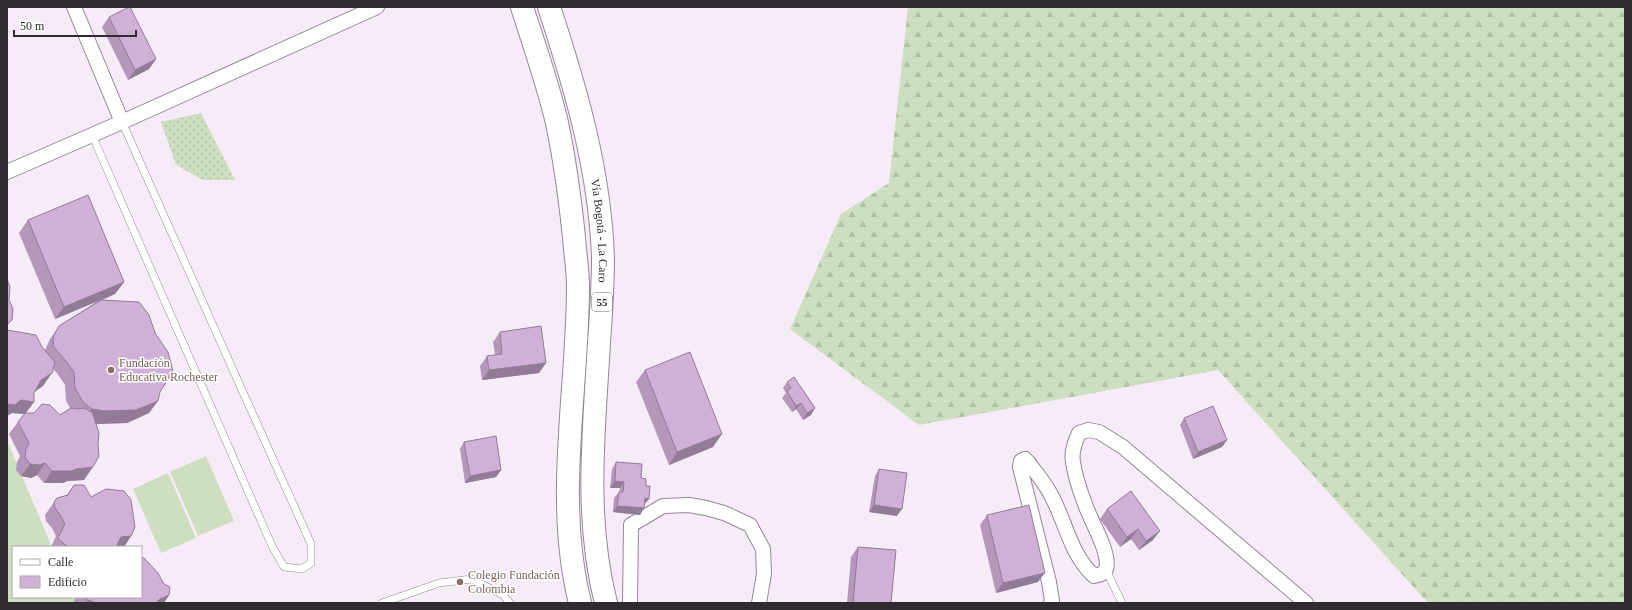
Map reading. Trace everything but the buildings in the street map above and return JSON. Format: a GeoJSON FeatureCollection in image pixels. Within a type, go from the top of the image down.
{"type":"FeatureCollection","features":[{"type":"Feature","properties":{"kind":"main road","name":"Vía Bogotá - La Caro"},"geometry":{"type":"LineString","coordinates":[[522,7],[557,122],[573,226],[578,284],[569,459],[569,500],[571,545],[580,603]]}},
{"type":"Feature","properties":{"kind":"main road","name":"Vía Bogotá - La Caro"},"geometry":{"type":"LineString","coordinates":[[550,7],[580,105],[591,154],[599,214],[602,258],[602,298],[592,459],[592,504],[600,573],[606,603]]}},
{"type":"Feature","properties":{"kind":"street"},"geometry":{"type":"LineString","coordinates":[[74,7],[122,122]]}},
{"type":"Feature","properties":{"kind":"street"},"geometry":{"type":"LineString","coordinates":[[7,172],[377,7]]}},
{"type":"Feature","properties":{"kind":"street"},"geometry":{"type":"LineString","coordinates":[[1051,603],[1049,582],[1020,467],[1021,461],[1025,459],[1028,462],[1051,495],[1078,558],[1085,568],[1094,576],[1101,575],[1106,570],[1107,561],[1102,542],[1085,506],[1073,462],[1074,443],[1079,432],[1088,430],[1099,432],[1123,448],[1306,603]]}},
{"type":"Feature","properties":{"kind":"street"},"geometry":{"type":"LineString","coordinates":[[630,603],[632,525],[663,506],[689,505],[724,513],[750,525],[763,549],[764,574],[759,603]]}},
{"type":"Feature","properties":{"kind":"lane"},"geometry":{"type":"LineString","coordinates":[[92,135],[272,546],[284,567],[302,569],[311,563],[310,544],[122,122]]}},
{"type":"Feature","properties":{"kind":"lane"},"geometry":{"type":"LineString","coordinates":[[1106,570],[1122,603]]}},
{"type":"Feature","properties":{"kind":"lane"},"geometry":{"type":"LineString","coordinates":[[382,603],[439,583],[472,579],[503,595],[510,603]]}},
{"type":"Feature","properties":{"kind":"green space"},"geometry":{"type":"Polygon","coordinates":[[[908,7],[1625,7],[1625,603],[1428,603],[1218,370],[919,425],[790,329],[841,214],[889,183],[908,7]]]}},
{"type":"Feature","properties":{"kind":"green space"},"geometry":{"type":"Polygon","coordinates":[[[201,113],[235,180],[203,180],[176,165],[161,122],[201,113]]]}},
{"type":"Feature","properties":{"kind":"green space"},"geometry":{"type":"Polygon","coordinates":[[[8,443],[52,546],[12,546],[12,598],[74,598],[76,603],[7,603],[8,443]]]}},
{"type":"Feature","properties":{"kind":"green space"},"geometry":{"type":"Polygon","coordinates":[[[206,456],[234,521],[198,536],[170,472],[206,456]]]}},
{"type":"Feature","properties":{"kind":"green space"},"geometry":{"type":"Polygon","coordinates":[[[168,473],[196,538],[161,553],[133,489],[168,473]]]}},
{"type":"Feature","properties":{"kind":"place","name":"Fundación Educativa Rochester"},"geometry":{"type":"Point","coordinates":[111,370]}},
{"type":"Feature","properties":{"kind":"place","name":"Colegio Fundación Colombia"},"geometry":{"type":"Point","coordinates":[460,582]}}]}
